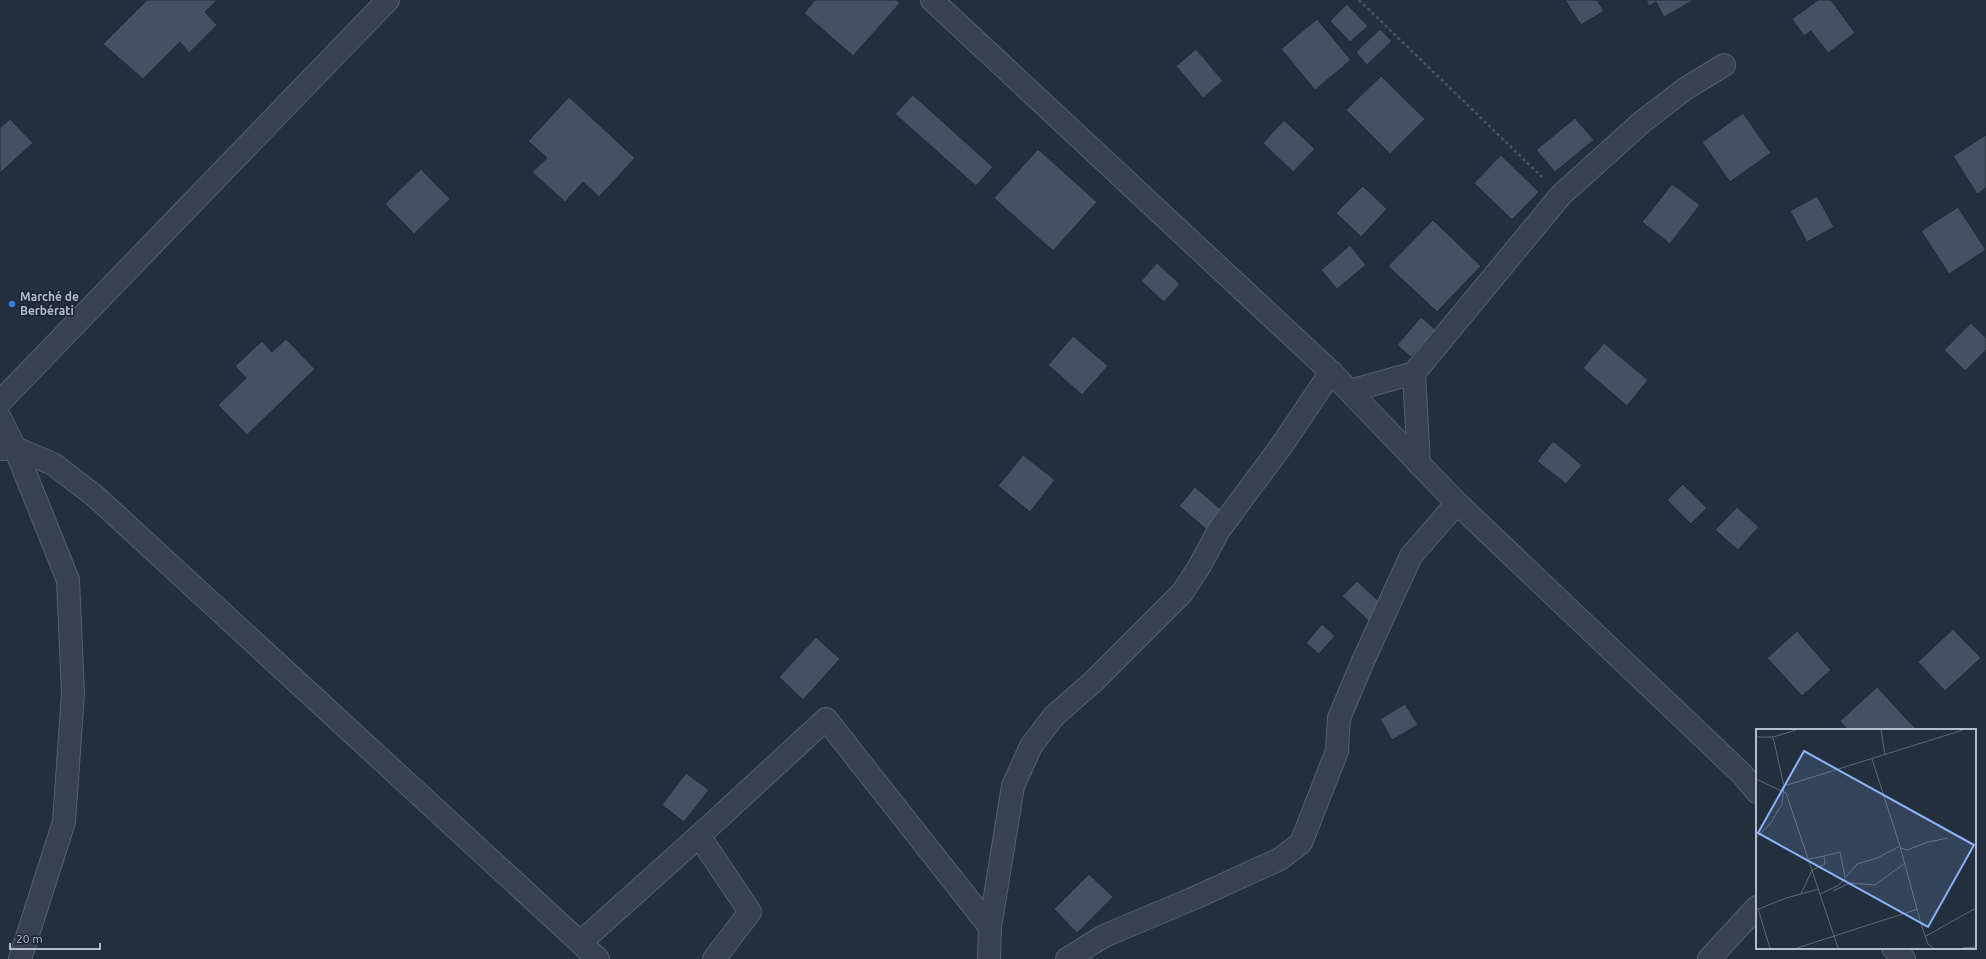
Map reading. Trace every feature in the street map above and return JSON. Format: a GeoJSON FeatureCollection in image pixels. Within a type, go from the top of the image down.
{"type":"FeatureCollection","features":[{"type":"Feature","properties":{"kind":"street"},"geometry":{"type":"LineString","coordinates":[[0,402],[388,0]]}},
{"type":"Feature","properties":{"kind":"street"},"geometry":{"type":"LineString","coordinates":[[932,0],[1331,372],[1457,503],[1742,774],[1756,791]]}},
{"type":"Feature","properties":{"kind":"street"},"geometry":{"type":"LineString","coordinates":[[1350,391],[1414,373],[1561,195],[1642,122],[1685,89],[1724,65]]}},
{"type":"Feature","properties":{"kind":"street"},"geometry":{"type":"LineString","coordinates":[[989,959],[990,927],[1013,786],[1031,746],[1054,716],[1095,680],[1182,593],[1199,567],[1219,530],[1282,446],[1331,372]]}},
{"type":"Feature","properties":{"kind":"street"},"geometry":{"type":"LineString","coordinates":[[1414,373],[1419,464]]}},
{"type":"Feature","properties":{"kind":"street"},"geometry":{"type":"LineString","coordinates":[[0,418],[8,448],[68,580],[73,693],[64,822],[20,959]]}},
{"type":"Feature","properties":{"kind":"street"},"geometry":{"type":"LineString","coordinates":[[8,448],[53,464],[95,496],[598,959]]}},
{"type":"Feature","properties":{"kind":"street"},"geometry":{"type":"LineString","coordinates":[[1068,959],[1104,936],[1192,899],[1280,859],[1300,843],[1337,751],[1339,718],[1411,556],[1457,503]]}},
{"type":"Feature","properties":{"kind":"street"},"geometry":{"type":"LineString","coordinates":[[581,942],[826,719],[990,927]]}},
{"type":"Feature","properties":{"kind":"street"},"geometry":{"type":"LineString","coordinates":[[699,836],[750,912],[714,959]]}},
{"type":"Feature","properties":{"kind":"street"},"geometry":{"type":"LineString","coordinates":[[1710,959],[1756,908]]}},
{"type":"Feature","properties":{"kind":"street"},"geometry":{"type":"LineString","coordinates":[[1895,949],[1904,959]]}},
{"type":"Feature","properties":{"kind":"path"},"geometry":{"type":"LineString","coordinates":[[1359,0],[1561,195]]}},
{"type":"Feature","properties":{"kind":"building"},"geometry":{"type":"Polygon","coordinates":[[[147,0],[217,0],[205,12],[217,25],[189,53],[180,42],[143,79],[103,44],[147,0]]]}},
{"type":"Feature","properties":{"kind":"building"},"geometry":{"type":"Polygon","coordinates":[[[815,0],[896,0],[900,3],[853,56],[804,13],[815,0]]]}},
{"type":"Feature","properties":{"kind":"building"},"geometry":{"type":"Polygon","coordinates":[[[1565,0],[1597,0],[1604,11],[1581,25],[1565,0]]]}},
{"type":"Feature","properties":{"kind":"building"},"geometry":{"type":"Polygon","coordinates":[[[1646,0],[1694,0],[1664,17],[1656,2],[1649,6],[1646,0]]]}},
{"type":"Feature","properties":{"kind":"building"},"geometry":{"type":"Polygon","coordinates":[[[1818,0],[1831,0],[1855,33],[1828,53],[1811,31],[1804,36],[1792,19],[1818,0]]]}},
{"type":"Feature","properties":{"kind":"building"},"geometry":{"type":"Polygon","coordinates":[[[1347,4],[1368,26],[1350,42],[1330,21],[1347,4]]]}},
{"type":"Feature","properties":{"kind":"building"},"geometry":{"type":"Polygon","coordinates":[[[1317,19],[1351,60],[1315,90],[1281,49],[1317,19]]]}},
{"type":"Feature","properties":{"kind":"building"},"geometry":{"type":"Polygon","coordinates":[[[1380,29],[1392,41],[1367,65],[1356,52],[1380,29]]]}},
{"type":"Feature","properties":{"kind":"building"},"geometry":{"type":"Polygon","coordinates":[[[1196,49],[1223,81],[1203,98],[1176,66],[1196,49]]]}},
{"type":"Feature","properties":{"kind":"building"},"geometry":{"type":"Polygon","coordinates":[[[1381,76],[1425,119],[1390,154],[1346,110],[1381,76]]]}},
{"type":"Feature","properties":{"kind":"building"},"geometry":{"type":"Polygon","coordinates":[[[913,95],[993,167],[976,186],[895,114],[913,95]]]}},
{"type":"Feature","properties":{"kind":"building"},"geometry":{"type":"Polygon","coordinates":[[[569,97],[635,158],[599,197],[583,182],[565,202],[532,172],[547,158],[528,141],[569,97]]]}},
{"type":"Feature","properties":{"kind":"building"},"geometry":{"type":"Polygon","coordinates":[[[1743,113],[1771,153],[1730,182],[1702,142],[1743,113]]]}},
{"type":"Feature","properties":{"kind":"building"},"geometry":{"type":"Polygon","coordinates":[[[1575,118],[1594,140],[1555,172],[1536,150],[1575,118]]]}},
{"type":"Feature","properties":{"kind":"building"},"geometry":{"type":"Polygon","coordinates":[[[10,119],[33,143],[0,173],[0,128],[10,119]]]}},
{"type":"Feature","properties":{"kind":"building"},"geometry":{"type":"Polygon","coordinates":[[[1284,120],[1315,149],[1293,172],[1263,143],[1284,120]]]}},
{"type":"Feature","properties":{"kind":"building"},"geometry":{"type":"Polygon","coordinates":[[[1986,135],[1986,188],[1977,194],[1953,156],[1986,135]]]}},
{"type":"Feature","properties":{"kind":"building"},"geometry":{"type":"Polygon","coordinates":[[[1038,149],[1097,202],[1053,251],[994,198],[1038,149]]]}},
{"type":"Feature","properties":{"kind":"building"},"geometry":{"type":"Polygon","coordinates":[[[1501,155],[1539,192],[1512,220],[1474,183],[1501,155]]]}},
{"type":"Feature","properties":{"kind":"building"},"geometry":{"type":"Polygon","coordinates":[[[421,169],[450,199],[414,234],[385,204],[421,169]]]}},
{"type":"Feature","properties":{"kind":"building"},"geometry":{"type":"Polygon","coordinates":[[[1672,184],[1700,205],[1670,244],[1642,222],[1672,184]]]}},
{"type":"Feature","properties":{"kind":"building"},"geometry":{"type":"Polygon","coordinates":[[[1363,186],[1387,209],[1361,237],[1336,213],[1363,186]]]}},
{"type":"Feature","properties":{"kind":"building"},"geometry":{"type":"Polygon","coordinates":[[[1817,196],[1834,227],[1807,242],[1790,211],[1817,196]]]}},
{"type":"Feature","properties":{"kind":"building"},"geometry":{"type":"Polygon","coordinates":[[[1958,207],[1986,250],[1949,274],[1921,231],[1958,207]]]}},
{"type":"Feature","properties":{"kind":"building"},"geometry":{"type":"Polygon","coordinates":[[[1433,220],[1481,266],[1437,312],[1388,266],[1433,220]]]}},
{"type":"Feature","properties":{"kind":"building"},"geometry":{"type":"Polygon","coordinates":[[[1350,245],[1366,265],[1337,289],[1321,270],[1350,245]]]}},
{"type":"Feature","properties":{"kind":"building"},"geometry":{"type":"Polygon","coordinates":[[[1157,263],[1180,284],[1164,302],[1141,281],[1157,263]]]}},
{"type":"Feature","properties":{"kind":"building"},"geometry":{"type":"Polygon","coordinates":[[[1421,317],[1436,330],[1411,357],[1397,345],[1421,317]]]}},
{"type":"Feature","properties":{"kind":"building"},"geometry":{"type":"Polygon","coordinates":[[[1971,323],[1986,338],[1986,350],[1965,371],[1944,350],[1971,323]]]}},
{"type":"Feature","properties":{"kind":"building"},"geometry":{"type":"Polygon","coordinates":[[[1073,336],[1108,366],[1082,395],[1048,365],[1073,336]]]}},
{"type":"Feature","properties":{"kind":"building"},"geometry":{"type":"Polygon","coordinates":[[[286,339],[315,369],[247,435],[218,405],[246,378],[235,366],[262,341],[272,352],[286,339]]]}},
{"type":"Feature","properties":{"kind":"building"},"geometry":{"type":"Polygon","coordinates":[[[1604,343],[1648,380],[1627,406],[1583,368],[1604,343]]]}},
{"type":"Feature","properties":{"kind":"building"},"geometry":{"type":"Polygon","coordinates":[[[1553,441],[1582,465],[1566,484],[1537,461],[1553,441]]]}},
{"type":"Feature","properties":{"kind":"building"},"geometry":{"type":"Polygon","coordinates":[[[1023,455],[1055,480],[1030,512],[998,486],[1023,455]]]}},
{"type":"Feature","properties":{"kind":"building"},"geometry":{"type":"Polygon","coordinates":[[[1683,484],[1707,508],[1691,524],[1667,500],[1683,484]]]}},
{"type":"Feature","properties":{"kind":"building"},"geometry":{"type":"Polygon","coordinates":[[[1195,487],[1223,511],[1207,530],[1179,506],[1195,487]]]}},
{"type":"Feature","properties":{"kind":"building"},"geometry":{"type":"Polygon","coordinates":[[[1737,507],[1759,527],[1738,550],[1715,530],[1737,507]]]}},
{"type":"Feature","properties":{"kind":"building"},"geometry":{"type":"Polygon","coordinates":[[[1357,581],[1385,607],[1370,622],[1342,596],[1357,581]]]}},
{"type":"Feature","properties":{"kind":"building"},"geometry":{"type":"Polygon","coordinates":[[[1322,624],[1335,636],[1319,654],[1306,643],[1322,624]]]}},
{"type":"Feature","properties":{"kind":"building"},"geometry":{"type":"Polygon","coordinates":[[[1953,629],[1981,658],[1945,691],[1918,662],[1953,629]]]}},
{"type":"Feature","properties":{"kind":"building"},"geometry":{"type":"Polygon","coordinates":[[[1797,631],[1831,670],[1802,696],[1767,658],[1797,631]]]}},
{"type":"Feature","properties":{"kind":"building"},"geometry":{"type":"Polygon","coordinates":[[[816,637],[840,659],[803,700],[779,677],[816,637]]]}},
{"type":"Feature","properties":{"kind":"building"},"geometry":{"type":"Polygon","coordinates":[[[1877,687],[1916,729],[1847,729],[1840,721],[1877,687]]]}},
{"type":"Feature","properties":{"kind":"building"},"geometry":{"type":"Polygon","coordinates":[[[1405,704],[1418,725],[1392,740],[1380,719],[1405,704]]]}},
{"type":"Feature","properties":{"kind":"building"},"geometry":{"type":"Polygon","coordinates":[[[686,773],[709,790],[684,822],[662,805],[686,773]]]}},
{"type":"Feature","properties":{"kind":"building"},"geometry":{"type":"Polygon","coordinates":[[[1089,874],[1113,897],[1077,933],[1054,909],[1089,874]]]}},
{"type":"Feature","properties":{"kind":"place","name":"Marché de Berbérati"},"geometry":{"type":"Point","coordinates":[12,304]}}]}
